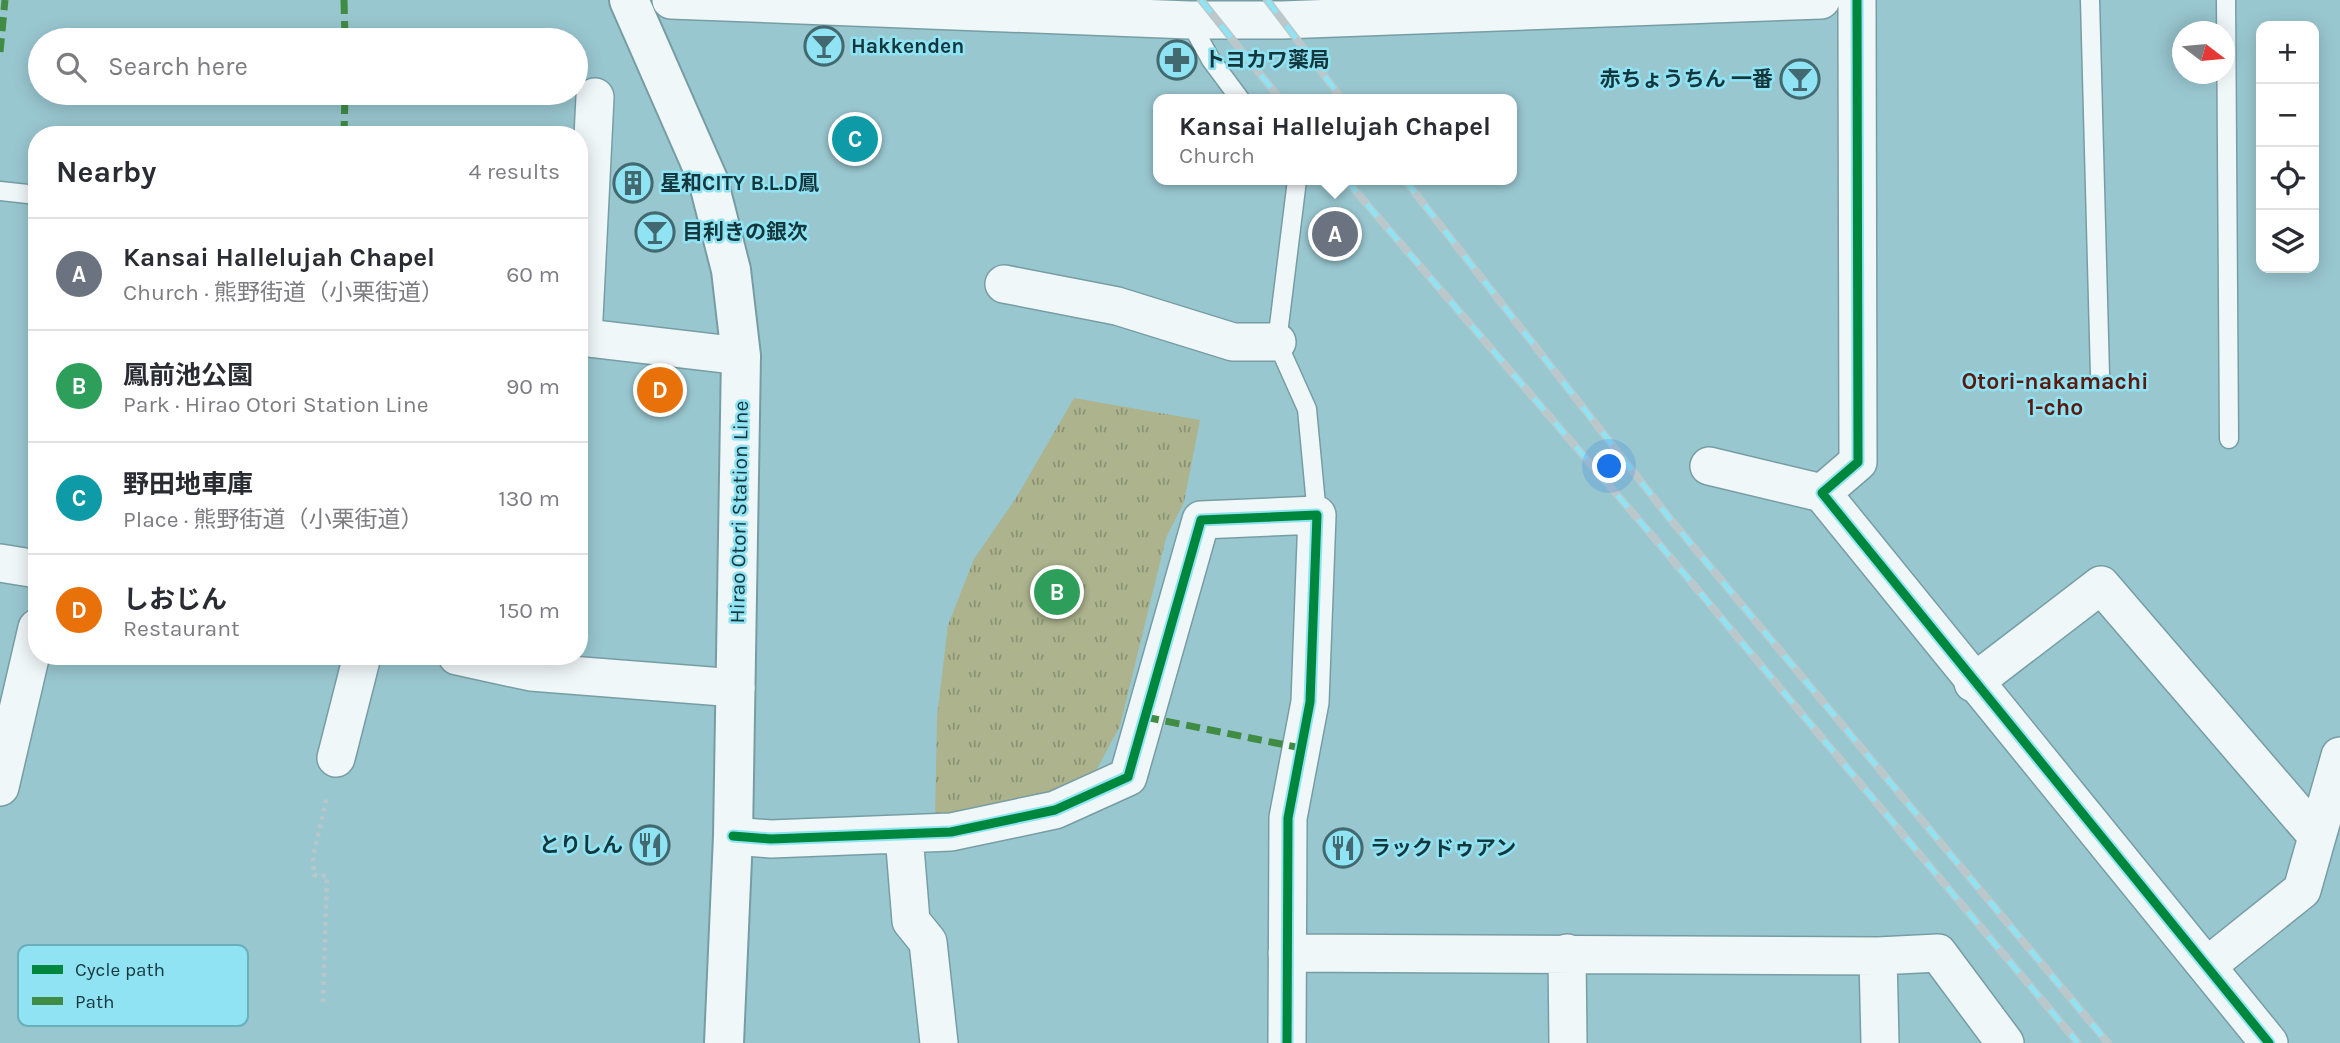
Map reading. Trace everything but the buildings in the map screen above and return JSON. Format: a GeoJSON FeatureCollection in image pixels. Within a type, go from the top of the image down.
{"type":"FeatureCollection","features":[{"type":"Feature","properties":{"kind":"main road","name":"Hirao Otori Station Line"},"geometry":{"type":"LineString","coordinates":[[629,0],[708,180],[731,270],[741,356],[733,836],[724,1043]]}},
{"type":"Feature","properties":{"kind":"street"},"geometry":{"type":"LineString","coordinates":[[671,0],[1189,20],[1387,9],[1821,0]]}},
{"type":"Feature","properties":{"kind":"street"},"geometry":{"type":"LineString","coordinates":[[1822,493],[1857,462],[1857,0]]}},
{"type":"Feature","properties":{"kind":"street"},"geometry":{"type":"LineString","coordinates":[[588,217],[595,97]]}},
{"type":"Feature","properties":{"kind":"street"},"geometry":{"type":"LineString","coordinates":[[1004,284],[1118,306],[1233,342],[1277,342]]}},
{"type":"Feature","properties":{"kind":"street"},"geometry":{"type":"LineString","coordinates":[[588,338],[741,356]]}},
{"type":"Feature","properties":{"kind":"street"},"geometry":{"type":"LineString","coordinates":[[1709,466],[1822,493],[1973,683],[2269,1043]]}},
{"type":"Feature","properties":{"kind":"street"},"geometry":{"type":"LineString","coordinates":[[733,836],[771,839],[951,832],[1055,810],[1128,777],[1200,520],[1317,515],[1310,702],[1288,818],[1287,1043]]}},
{"type":"Feature","properties":{"kind":"street"},"geometry":{"type":"LineString","coordinates":[[0,563],[28,568]]}},
{"type":"Feature","properties":{"kind":"street"},"geometry":{"type":"LineString","coordinates":[[1973,683],[2101,585],[2317,836]]}},
{"type":"Feature","properties":{"kind":"street"},"geometry":{"type":"LineString","coordinates":[[0,787],[28,665]]}},
{"type":"Feature","properties":{"kind":"street"},"geometry":{"type":"LineString","coordinates":[[336,758],[360,665]]}},
{"type":"Feature","properties":{"kind":"street"},"geometry":{"type":"LineString","coordinates":[[499,665],[531,672],[736,688]]}},
{"type":"Feature","properties":{"kind":"street"},"geometry":{"type":"LineString","coordinates":[[2207,966],[2302,890],[2340,756]]}},
{"type":"Feature","properties":{"kind":"street"},"geometry":{"type":"LineString","coordinates":[[904,835],[911,921],[928,942],[939,1043]]}},
{"type":"Feature","properties":{"kind":"street"},"geometry":{"type":"LineString","coordinates":[[1287,953],[1878,956],[1938,953],[2005,1043]]}},
{"type":"Feature","properties":{"kind":"street"},"geometry":{"type":"LineString","coordinates":[[1567,953],[1568,1043]]}},
{"type":"Feature","properties":{"kind":"street"},"geometry":{"type":"LineString","coordinates":[[1878,956],[1880,1043]]}},
{"type":"Feature","properties":{"kind":"lane"},"geometry":{"type":"LineString","coordinates":[[2090,0],[2100,375]]}},
{"type":"Feature","properties":{"kind":"lane"},"geometry":{"type":"LineString","coordinates":[[2226,0],[2229,439]]}},
{"type":"Feature","properties":{"kind":"lane"},"geometry":{"type":"LineString","coordinates":[[1189,20],[1211,60],[1236,94]]}},
{"type":"Feature","properties":{"kind":"lane"},"geometry":{"type":"LineString","coordinates":[[1296,185],[1277,342],[1307,409],[1317,515]]}},
{"type":"Feature","properties":{"kind":"lane"},"geometry":{"type":"LineString","coordinates":[[0,191],[28,194]]}},
{"type":"Feature","properties":{"kind":"path"},"geometry":{"type":"LineString","coordinates":[[324,1002],[327,876],[314,875],[313,857],[336,758]]}},
{"type":"Feature","properties":{"kind":"green space"},"geometry":{"type":"Polygon","coordinates":[[[1074,398],[1200,420],[1184,502],[1166,538],[1120,726],[1092,778],[1044,798],[935,820],[937,716],[948,625],[974,559],[1016,498],[1074,398]]]}},
{"type":"Feature","properties":{"kind":"railway"},"geometry":{"type":"LineString","coordinates":[[1201,0],[1276,94]]}},
{"type":"Feature","properties":{"kind":"railway"},"geometry":{"type":"LineString","coordinates":[[1267,0],[1338,94]]}},
{"type":"Feature","properties":{"kind":"railway"},"geometry":{"type":"LineString","coordinates":[[1350,185],[1650,533],[2078,1043]]}},
{"type":"Feature","properties":{"kind":"railway"},"geometry":{"type":"LineString","coordinates":[[1409,185],[1671,520],[2108,1043]]}},
{"type":"Feature","properties":{"kind":"marked path"},"geometry":{"type":"LineString","coordinates":[[0,52],[5,0]]}},
{"type":"Feature","properties":{"kind":"marked path"},"geometry":{"type":"LineString","coordinates":[[344,0],[345,28]]}},
{"type":"Feature","properties":{"kind":"marked path"},"geometry":{"type":"LineString","coordinates":[[344,126],[345,105]]}},
{"type":"Feature","properties":{"kind":"marked path"},"geometry":{"type":"LineString","coordinates":[[1145,717],[1301,748]]}},
{"type":"Feature","properties":{"kind":"cycle path"},"geometry":{"type":"LineString","coordinates":[[1857,0],[1858,462],[1822,493],[2269,1043]]}},
{"type":"Feature","properties":{"kind":"cycle path"},"geometry":{"type":"LineString","coordinates":[[733,836],[771,839],[951,832],[1055,810],[1128,777],[1201,520],[1317,515],[1310,702],[1288,818],[1287,1043]]}},
{"type":"Feature","properties":{"kind":"place","name":"Hakkenden"},"geometry":{"type":"Point","coordinates":[824,46]}},
{"type":"Feature","properties":{"kind":"place","name":"トヨカワ薬局"},"geometry":{"type":"Point","coordinates":[1177,60]}},
{"type":"Feature","properties":{"kind":"place","name":"赤ちょうちん 一番"},"geometry":{"type":"Point","coordinates":[1800,79]}},
{"type":"Feature","properties":{"kind":"place","name":"野田地車庫"},"geometry":{"type":"Point","coordinates":[855,139]}},
{"type":"Feature","properties":{"kind":"place","name":"星和CITY B.L.D鳳"},"geometry":{"type":"Point","coordinates":[633,183]}},
{"type":"Feature","properties":{"kind":"place","name":"目利きの銀次"},"geometry":{"type":"Point","coordinates":[655,232]}},
{"type":"Feature","properties":{"kind":"place","name":"Kansai Hallelujah Chapel"},"geometry":{"type":"Point","coordinates":[1335,234]}},
{"type":"Feature","properties":{"kind":"place","name":"しおじん"},"geometry":{"type":"Point","coordinates":[660,390]}},
{"type":"Feature","properties":{"kind":"place","name":"鳳前池公園"},"geometry":{"type":"Point","coordinates":[1057,592]}},
{"type":"Feature","properties":{"kind":"place","name":"とりしん"},"geometry":{"type":"Point","coordinates":[650,845]}},
{"type":"Feature","properties":{"kind":"place","name":"ラックドゥアン"},"geometry":{"type":"Point","coordinates":[1343,848]}},
{"type":"Feature","properties":{"kind":"district","name":"Otori-nakamachi 1-cho"},"geometry":{"type":"Point","coordinates":[2055,394]}}]}
